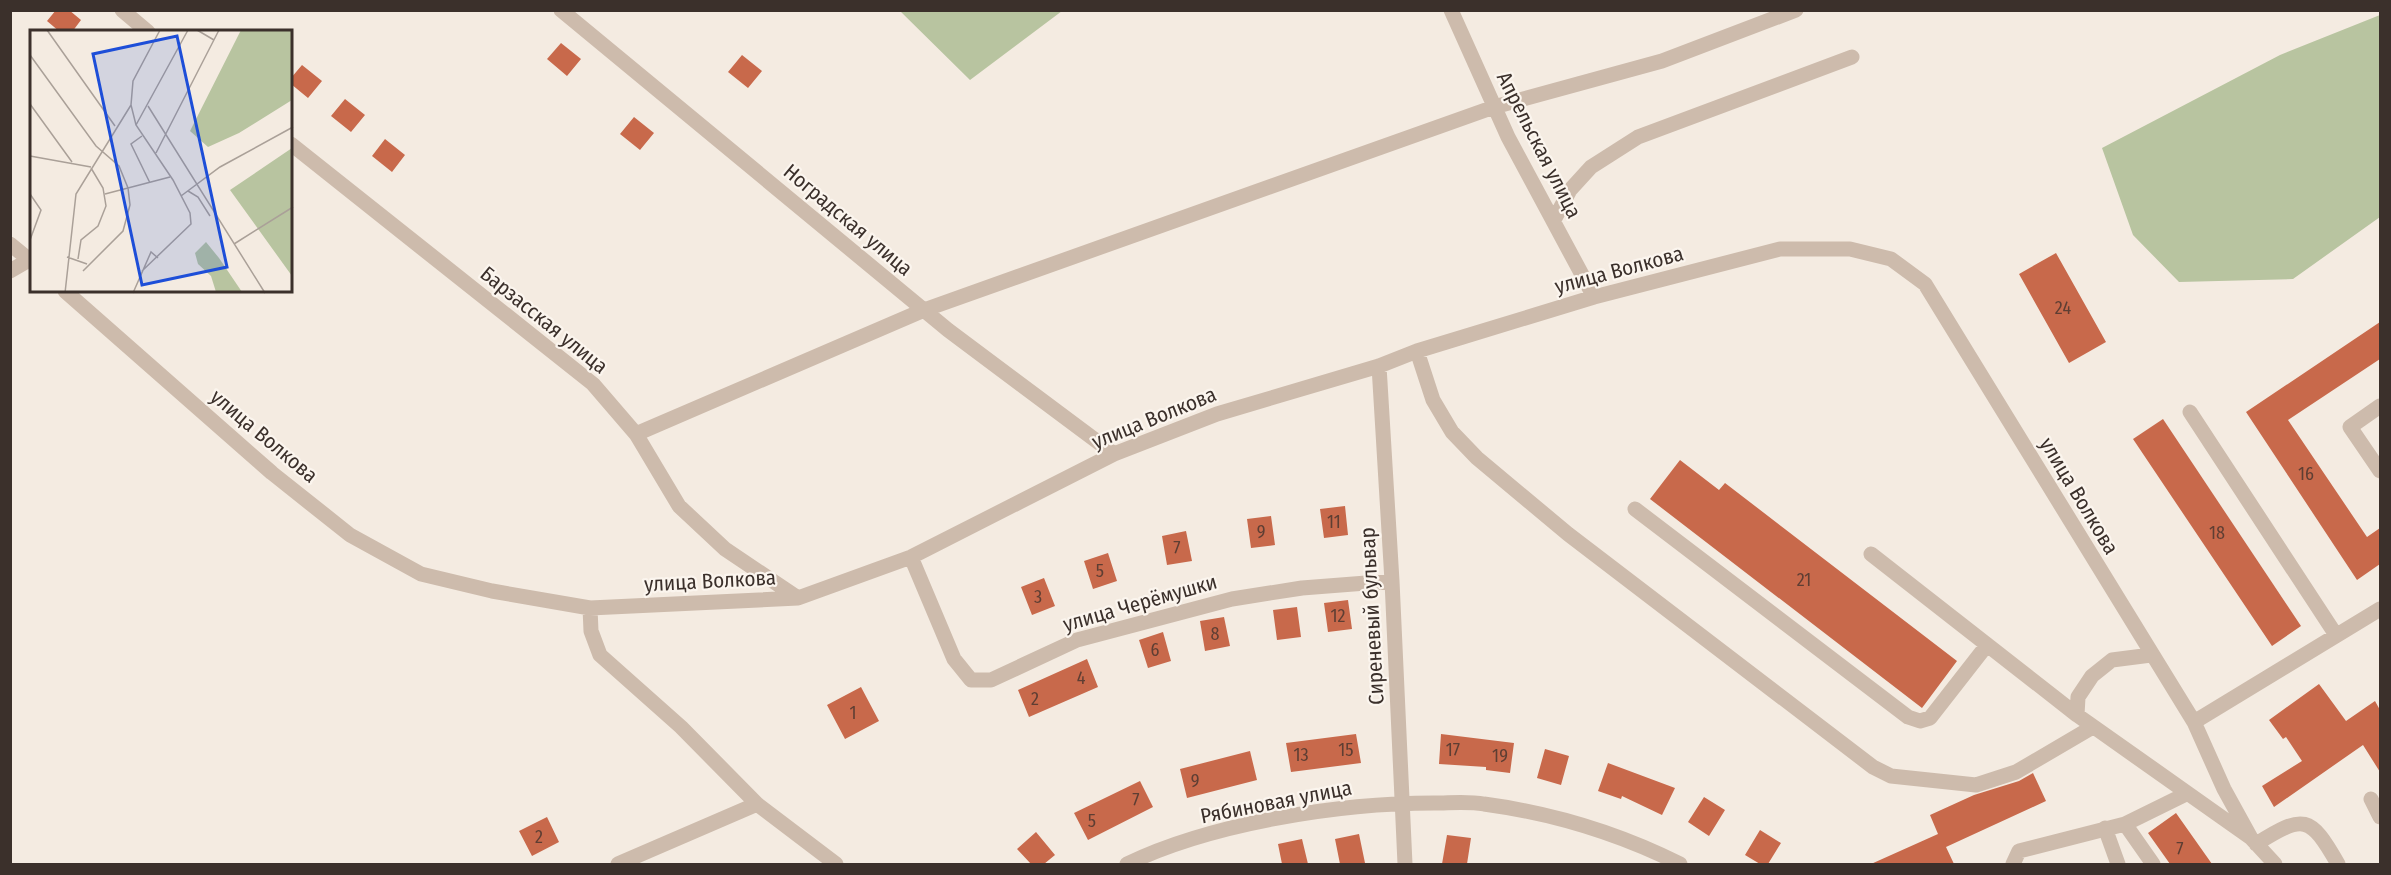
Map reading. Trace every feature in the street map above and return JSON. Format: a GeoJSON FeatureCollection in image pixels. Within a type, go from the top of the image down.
{"type":"FeatureCollection","features":[{"type":"Feature","properties":{"kind":"street"},"geometry":{"type":"LineString","coordinates":[[122,10],[146,30]]}},
{"type":"Feature","properties":{"kind":"street","name":"Ноградская улица"},"geometry":{"type":"LineString","coordinates":[[561,10],[924,310],[1114,454]]}},
{"type":"Feature","properties":{"kind":"street","name":"Апрельская улица"},"geometry":{"type":"LineString","coordinates":[[1451,10],[1494,108],[1594,297]]}},
{"type":"Feature","properties":{"kind":"street"},"geometry":{"type":"LineString","coordinates":[[636,434],[924,310],[1494,108],[1662,61],[1796,10]]}},
{"type":"Feature","properties":{"kind":"street"},"geometry":{"type":"LineString","coordinates":[[1554,220],[1570,190],[1591,167],[1638,137],[1852,57]]}},
{"type":"Feature","properties":{"kind":"street","name":"Барзасская улица"},"geometry":{"type":"LineString","coordinates":[[292,145],[593,384],[636,434],[679,506],[725,549],[798,598]]}},
{"type":"Feature","properties":{"kind":"street"},"geometry":{"type":"LineString","coordinates":[[10,244],[30,261],[10,271]]}},
{"type":"Feature","properties":{"kind":"street","name":"улица Волкова"},"geometry":{"type":"LineString","coordinates":[[66,292],[272,473],[350,535],[421,574],[492,591],[590,608],[798,598],[911,557],[1114,454],[1217,414],[1379,366],[1417,351],[1594,297],[1780,249],[1850,249],[1891,259],[1925,284],[2193,722],[2224,789],[2253,841]]}},
{"type":"Feature","properties":{"kind":"street"},"geometry":{"type":"LineString","coordinates":[[1417,351],[1433,400],[1452,432],[1477,458],[1569,534],[1873,767],[1891,776],[1976,785],[2016,772],[2091,728]]}},
{"type":"Feature","properties":{"kind":"street","name":"Сиреневый бульвар"},"geometry":{"type":"LineString","coordinates":[[1379,366],[1405,864]]}},
{"type":"Feature","properties":{"kind":"street"},"geometry":{"type":"LineString","coordinates":[[2380,406],[2350,427],[2380,471]]}},
{"type":"Feature","properties":{"kind":"street"},"geometry":{"type":"LineString","coordinates":[[2190,412],[2336,635]]}},
{"type":"Feature","properties":{"kind":"street"},"geometry":{"type":"LineString","coordinates":[[1635,508],[1908,717],[1920,721],[1930,718],[1988,645]]}},
{"type":"Feature","properties":{"kind":"street","name":"улица Волкова"},"geometry":{"type":"LineString","coordinates":[[1871,554],[2091,728],[2253,841],[2275,864]]}},
{"type":"Feature","properties":{"kind":"street","name":"улица Черёмушки"},"geometry":{"type":"LineString","coordinates":[[911,557],[954,659],[971,680],[991,680],[1077,640],[1232,599],[1302,588],[1392,581]]}},
{"type":"Feature","properties":{"kind":"street"},"geometry":{"type":"LineString","coordinates":[[590,608],[591,631],[600,655],[681,727],[757,804],[836,864]]}},
{"type":"Feature","properties":{"kind":"street"},"geometry":{"type":"LineString","coordinates":[[2193,722],[2380,609]]}},
{"type":"Feature","properties":{"kind":"street"},"geometry":{"type":"LineString","coordinates":[[2077,715],[2078,697],[2092,676],[2112,660],[2151,655]]}},
{"type":"Feature","properties":{"kind":"street"},"geometry":{"type":"LineString","coordinates":[[2013,864],[2019,851],[2125,824],[2186,794]]}},
{"type":"Feature","properties":{"kind":"street"},"geometry":{"type":"LineString","coordinates":[[2371,799],[2380,817]]}},
{"type":"Feature","properties":{"kind":"street","name":"Рябиновая улица"},"geometry":{"type":"LineString","coordinates":[[1127,864],[1163,847],[1247,826],[1325,810],[1402,803],[1483,803],[1570,822],[1652,850],[1680,864]]}},
{"type":"Feature","properties":{"kind":"street"},"geometry":{"type":"LineString","coordinates":[[618,864],[757,804]]}},
{"type":"Feature","properties":{"kind":"street"},"geometry":{"type":"LineString","coordinates":[[2253,841],[2287,824],[2303,823],[2323,837],[2338,864]]}},
{"type":"Feature","properties":{"kind":"street"},"geometry":{"type":"LineString","coordinates":[[2125,824],[2153,864]]}},
{"type":"Feature","properties":{"kind":"street"},"geometry":{"type":"LineString","coordinates":[[2105,828],[2118,864]]}},
{"type":"Feature","properties":{"kind":"green space"},"geometry":{"type":"Polygon","coordinates":[[[900,11],[1062,11],[970,80],[900,11]]]}},
{"type":"Feature","properties":{"kind":"green space"},"geometry":{"type":"Polygon","coordinates":[[[2380,15],[2380,217],[2293,279],[2179,282],[2133,235],[2102,148],[2280,55],[2380,15]]]}},
{"type":"Feature","properties":{"kind":"building"},"geometry":{"type":"Polygon","coordinates":[[[56,10],[69,10],[81,20],[74,30],[58,30],[47,21],[56,10]]]}},
{"type":"Feature","properties":{"kind":"building"},"geometry":{"type":"Polygon","coordinates":[[[561,43],[581,59],[567,76],[547,59],[561,43]]]}},
{"type":"Feature","properties":{"kind":"building"},"geometry":{"type":"Polygon","coordinates":[[[742,55],[762,71],[748,88],[728,72],[742,55]]]}},
{"type":"Feature","properties":{"kind":"building"},"geometry":{"type":"Polygon","coordinates":[[[302,65],[322,81],[308,98],[292,85],[292,77],[302,65]]]}},
{"type":"Feature","properties":{"kind":"building"},"geometry":{"type":"Polygon","coordinates":[[[345,99],[365,115],[351,132],[331,116],[345,99]]]}},
{"type":"Feature","properties":{"kind":"building"},"geometry":{"type":"Polygon","coordinates":[[[634,117],[654,133],[640,150],[620,134],[634,117]]]}},
{"type":"Feature","properties":{"kind":"building"},"geometry":{"type":"Polygon","coordinates":[[[385,139],[405,155],[392,172],[372,156],[385,139]]]}},
{"type":"Feature","properties":{"kind":"building"},"geometry":{"type":"Polygon","coordinates":[[[2056,253],[2106,342],[2069,363],[2019,274],[2056,253]]]}},
{"type":"Feature","properties":{"kind":"building"},"geometry":{"type":"Polygon","coordinates":[[[2380,322],[2380,359],[2288,420],[2367,537],[2380,528],[2380,564],[2357,580],[2246,412],[2380,322]]]}},
{"type":"Feature","properties":{"kind":"building"},"geometry":{"type":"Polygon","coordinates":[[[2163,419],[2301,626],[2272,646],[2133,439],[2163,419]]]}},
{"type":"Feature","properties":{"kind":"building"},"geometry":{"type":"Polygon","coordinates":[[[1680,460],[1719,490],[1725,483],[1957,661],[1922,708],[1650,499],[1680,460]]]}},
{"type":"Feature","properties":{"kind":"building"},"geometry":{"type":"Polygon","coordinates":[[[1345,506],[1348,535],[1324,538],[1320,509],[1345,506]]]}},
{"type":"Feature","properties":{"kind":"building"},"geometry":{"type":"Polygon","coordinates":[[[1271,516],[1275,545],[1251,548],[1247,519],[1271,516]]]}},
{"type":"Feature","properties":{"kind":"building"},"geometry":{"type":"Polygon","coordinates":[[[1186,531],[1192,561],[1167,565],[1162,536],[1186,531]]]}},
{"type":"Feature","properties":{"kind":"building"},"geometry":{"type":"Polygon","coordinates":[[[1108,553],[1117,581],[1093,589],[1084,561],[1108,553]]]}},
{"type":"Feature","properties":{"kind":"building"},"geometry":{"type":"Polygon","coordinates":[[[1044,578],[1055,606],[1032,615],[1021,587],[1044,578]]]}},
{"type":"Feature","properties":{"kind":"building"},"geometry":{"type":"Polygon","coordinates":[[[1348,600],[1352,629],[1328,632],[1324,603],[1348,600]]]}},
{"type":"Feature","properties":{"kind":"building"},"geometry":{"type":"Polygon","coordinates":[[[1297,607],[1301,637],[1277,640],[1273,610],[1297,607]]]}},
{"type":"Feature","properties":{"kind":"building"},"geometry":{"type":"Polygon","coordinates":[[[1224,617],[1230,646],[1205,651],[1200,621],[1224,617]]]}},
{"type":"Feature","properties":{"kind":"building"},"geometry":{"type":"Polygon","coordinates":[[[1163,632],[1171,661],[1148,668],[1139,640],[1163,632]]]}},
{"type":"Feature","properties":{"kind":"building"},"geometry":{"type":"Polygon","coordinates":[[[1087,659],[1098,687],[1029,717],[1018,690],[1087,659]]]}},
{"type":"Feature","properties":{"kind":"building"},"geometry":{"type":"Polygon","coordinates":[[[2319,684],[2346,721],[2375,701],[2380,710],[2380,772],[2363,745],[2274,807],[2262,786],[2302,761],[2286,737],[2283,739],[2269,720],[2319,684]]]}},
{"type":"Feature","properties":{"kind":"building"},"geometry":{"type":"Polygon","coordinates":[[[861,687],[879,721],[845,739],[827,705],[861,687]]]}},
{"type":"Feature","properties":{"kind":"building"},"geometry":{"type":"Polygon","coordinates":[[[1356,734],[1361,763],[1291,772],[1286,743],[1356,734]]]}},
{"type":"Feature","properties":{"kind":"building"},"geometry":{"type":"Polygon","coordinates":[[[1441,734],[1514,743],[1510,773],[1486,770],[1486,767],[1439,764],[1441,734]]]}},
{"type":"Feature","properties":{"kind":"building"},"geometry":{"type":"Polygon","coordinates":[[[1545,749],[1569,756],[1561,785],[1537,778],[1545,749]]]}},
{"type":"Feature","properties":{"kind":"building"},"geometry":{"type":"Polygon","coordinates":[[[1250,751],[1257,780],[1187,798],[1180,769],[1250,751]]]}},
{"type":"Feature","properties":{"kind":"building"},"geometry":{"type":"Polygon","coordinates":[[[1608,763],[1675,788],[1662,815],[1622,796],[1621,799],[1598,791],[1608,763]]]}},
{"type":"Feature","properties":{"kind":"building"},"geometry":{"type":"Polygon","coordinates":[[[2033,773],[2046,801],[1946,847],[1954,864],[1871,864],[1938,834],[1930,815],[1974,795],[2019,781],[2033,773]]]}},
{"type":"Feature","properties":{"kind":"building"},"geometry":{"type":"Polygon","coordinates":[[[1140,781],[1153,807],[1088,840],[1074,813],[1140,781]]]}},
{"type":"Feature","properties":{"kind":"building"},"geometry":{"type":"Polygon","coordinates":[[[1704,797],[1725,810],[1709,836],[1688,822],[1704,797]]]}},
{"type":"Feature","properties":{"kind":"building"},"geometry":{"type":"Polygon","coordinates":[[[2176,813],[2212,864],[2170,864],[2148,833],[2176,813]]]}},
{"type":"Feature","properties":{"kind":"building"},"geometry":{"type":"Polygon","coordinates":[[[547,817],[559,842],[532,856],[519,831],[547,817]]]}},
{"type":"Feature","properties":{"kind":"building"},"geometry":{"type":"Polygon","coordinates":[[[1760,830],[1781,843],[1768,864],[1760,864],[1745,855],[1760,830]]]}},
{"type":"Feature","properties":{"kind":"building"},"geometry":{"type":"Polygon","coordinates":[[[1036,832],[1055,855],[1044,864],[1031,864],[1017,849],[1036,832]]]}},
{"type":"Feature","properties":{"kind":"building"},"geometry":{"type":"Polygon","coordinates":[[[1359,834],[1365,863],[1340,864],[1335,839],[1359,834]]]}},
{"type":"Feature","properties":{"kind":"building"},"geometry":{"type":"Polygon","coordinates":[[[1447,835],[1471,838],[1467,864],[1442,864],[1447,835]]]}},
{"type":"Feature","properties":{"kind":"building"},"geometry":{"type":"Polygon","coordinates":[[[1302,839],[1308,864],[1282,864],[1278,844],[1302,839]]]}}]}
